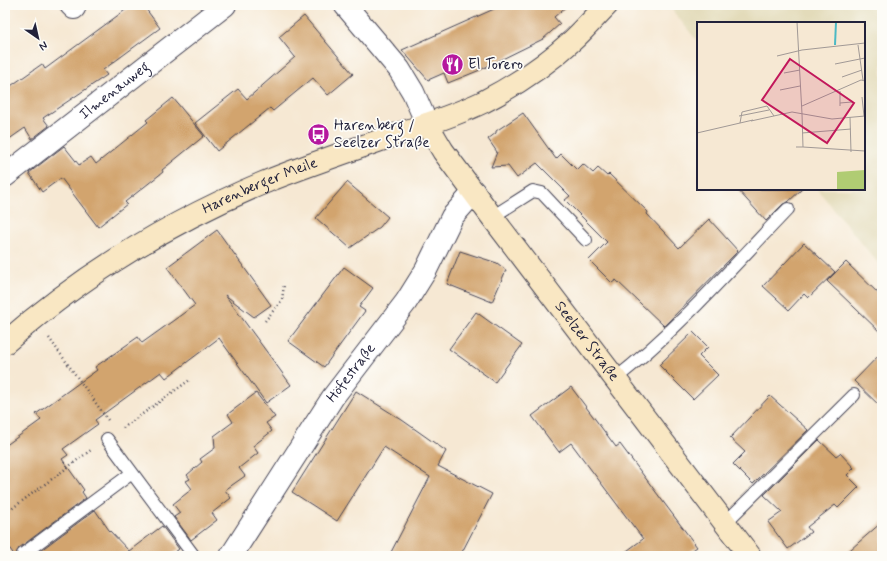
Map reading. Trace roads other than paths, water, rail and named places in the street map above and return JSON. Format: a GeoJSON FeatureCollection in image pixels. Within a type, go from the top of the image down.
{"type":"FeatureCollection","features":[{"type":"Feature","properties":{"kind":"main road","name":"Harenberger Meile"},"geometry":{"type":"LineString","coordinates":[[5,343],[34,318],[107,264],[210,206],[307,167],[427,124],[482,102],[528,75],[572,41],[607,5]]}},
{"type":"Feature","properties":{"kind":"main road","name":"Seelzer Straße"},"geometry":{"type":"LineString","coordinates":[[427,124],[443,152],[750,556]]}},
{"type":"Feature","properties":{"kind":"street","name":"Ilmenauweg"},"geometry":{"type":"LineString","coordinates":[[5,176],[225,5]]}},
{"type":"Feature","properties":{"kind":"street"},"geometry":{"type":"LineString","coordinates":[[345,5],[399,69],[413,92],[427,124]]}},
{"type":"Feature","properties":{"kind":"street","name":"Höfestraße"},"geometry":{"type":"LineString","coordinates":[[231,556],[333,397],[406,302],[426,270],[452,218],[474,192]]}},
{"type":"Feature","properties":{"kind":"lane"},"geometry":{"type":"LineString","coordinates":[[492,217],[533,190],[542,193],[586,240]]}},
{"type":"Feature","properties":{"kind":"lane"},"geometry":{"type":"LineString","coordinates":[[616,379],[673,329],[788,209]]}},
{"type":"Feature","properties":{"kind":"lane"},"geometry":{"type":"LineString","coordinates":[[725,523],[854,395]]}},
{"type":"Feature","properties":{"kind":"lane"},"geometry":{"type":"LineString","coordinates":[[112,436],[132,473],[194,556]]}},
{"type":"Feature","properties":{"kind":"lane"},"geometry":{"type":"LineString","coordinates":[[23,554],[132,473]]}},
{"type":"Feature","properties":{"kind":"place","name":"El Torero"},"geometry":{"type":"Point","coordinates":[452,65]}},
{"type":"Feature","properties":{"kind":"place","name":"Harenberg / Seelzer Straße"},"geometry":{"type":"Point","coordinates":[318,135]}}]}
